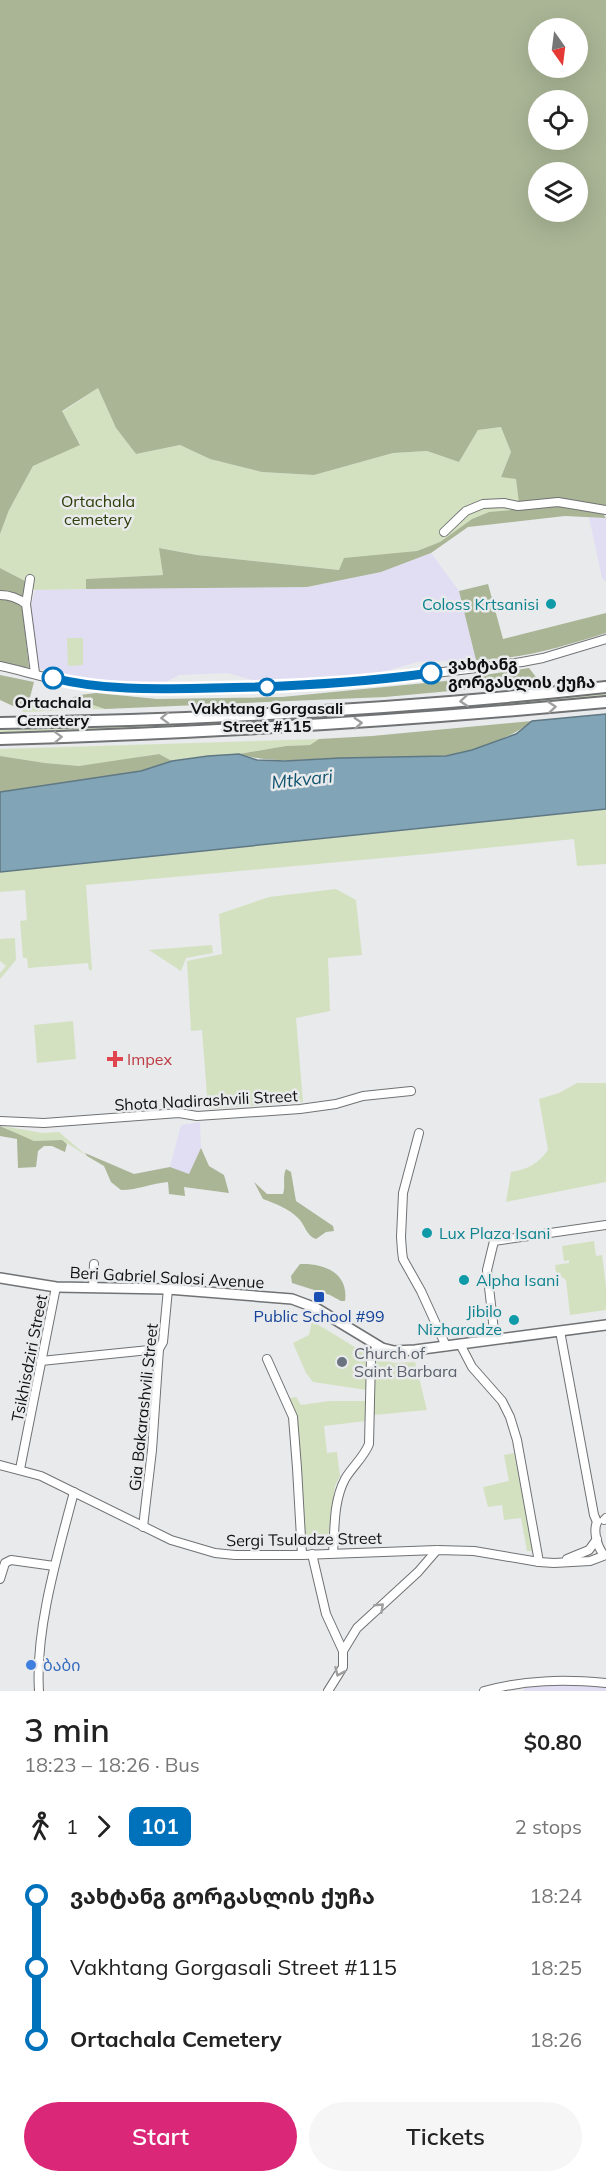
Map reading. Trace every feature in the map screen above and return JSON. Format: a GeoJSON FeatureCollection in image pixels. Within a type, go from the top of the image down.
{"type":"FeatureCollection","features":[{"type":"Feature","properties":{"kind":"highway"},"geometry":{"type":"LineString","coordinates":[[0,723],[313,712],[440,703],[606,687]]}},
{"type":"Feature","properties":{"kind":"highway"},"geometry":{"type":"LineString","coordinates":[[0,739],[170,734],[324,726],[606,702]]}},
{"type":"Feature","properties":{"kind":"main road","name":"Beri Gabriel Salosi Avenue"},"geometry":{"type":"LineString","coordinates":[[0,1278],[56,1287],[168,1288],[292,1299],[316,1308],[376,1346],[394,1351],[606,1325]]}},
{"type":"Feature","properties":{"kind":"street"},"geometry":{"type":"LineString","coordinates":[[444,532],[466,511],[483,504],[504,503],[518,506],[558,502],[606,510]]}},
{"type":"Feature","properties":{"kind":"street"},"geometry":{"type":"LineString","coordinates":[[30,579],[26,604],[35,674]]}},
{"type":"Feature","properties":{"kind":"street"},"geometry":{"type":"LineString","coordinates":[[0,595],[19,598],[26,604]]}},
{"type":"Feature","properties":{"kind":"street"},"geometry":{"type":"LineString","coordinates":[[0,666],[69,682],[126,688],[300,686],[365,681],[522,662],[606,639]]}},
{"type":"Feature","properties":{"kind":"street","name":"Shota Nadirashvili Street"},"geometry":{"type":"LineString","coordinates":[[0,1121],[44,1123],[179,1113],[197,1116],[300,1109],[336,1104],[363,1096],[411,1091]]}},
{"type":"Feature","properties":{"kind":"street"},"geometry":{"type":"LineString","coordinates":[[419,1133],[403,1193],[401,1237],[403,1259],[421,1291],[446,1346]]}},
{"type":"Feature","properties":{"kind":"street"},"geometry":{"type":"LineString","coordinates":[[495,1339],[487,1270],[494,1241],[606,1225]]}},
{"type":"Feature","properties":{"kind":"street"},"geometry":{"type":"LineString","coordinates":[[93,1287],[94,1264]]}},
{"type":"Feature","properties":{"kind":"street","name":"Tsikhisdziri Street"},"geometry":{"type":"LineString","coordinates":[[20,1469],[56,1287]]}},
{"type":"Feature","properties":{"kind":"street","name":"Gia Bakarashvili Street"},"geometry":{"type":"LineString","coordinates":[[143,1527],[152,1450],[159,1349],[163,1342],[168,1288]]}},
{"type":"Feature","properties":{"kind":"street"},"geometry":{"type":"LineString","coordinates":[[560,1331],[594,1515],[603,1520],[595,1527],[597,1539],[605,1555]]}},
{"type":"Feature","properties":{"kind":"street"},"geometry":{"type":"LineString","coordinates":[[460,1344],[472,1366],[502,1401],[510,1417],[517,1440],[539,1562]]}},
{"type":"Feature","properties":{"kind":"street"},"geometry":{"type":"LineString","coordinates":[[333,1553],[337,1496],[369,1444],[371,1358],[376,1346]]}},
{"type":"Feature","properties":{"kind":"street"},"geometry":{"type":"LineString","coordinates":[[41,1361],[159,1349]]}},
{"type":"Feature","properties":{"kind":"street"},"geometry":{"type":"LineString","coordinates":[[267,1359],[292,1417],[302,1555]]}},
{"type":"Feature","properties":{"kind":"street","name":"Sergi Tsuladze Street"},"geometry":{"type":"LineString","coordinates":[[0,1465],[41,1476],[171,1540],[215,1553],[302,1555],[437,1550],[474,1551],[554,1563],[590,1561],[605,1555]]}},
{"type":"Feature","properties":{"kind":"street"},"geometry":{"type":"LineString","coordinates":[[39,1691],[42,1636],[54,1566],[74,1492]]}},
{"type":"Feature","properties":{"kind":"street","name":"Sergi Tsuladze Street"},"geometry":{"type":"LineString","coordinates":[[554,1563],[583,1553],[597,1539]]}},
{"type":"Feature","properties":{"kind":"street"},"geometry":{"type":"LineString","coordinates":[[343,1651],[357,1628],[418,1572],[437,1550]]}},
{"type":"Feature","properties":{"kind":"street"},"geometry":{"type":"LineString","coordinates":[[312,1554],[326,1614],[343,1651],[343,1667],[328,1691]]}},
{"type":"Feature","properties":{"kind":"street"},"geometry":{"type":"LineString","coordinates":[[0,1579],[5,1563],[11,1560],[54,1566]]}},
{"type":"Feature","properties":{"kind":"street"},"geometry":{"type":"LineString","coordinates":[[484,1691],[546,1680],[606,1683]]}},
{"type":"Feature","properties":{"kind":"shaded area"},"geometry":{"type":"Polygon","coordinates":[[[589,517],[606,518],[606,582],[602,578],[589,517]]]}},
{"type":"Feature","properties":{"kind":"shaded area"},"geometry":{"type":"Polygon","coordinates":[[[431,553],[459,591],[476,660],[417,662],[386,671],[339,679],[256,681],[228,673],[179,675],[162,684],[129,684],[83,678],[38,668],[31,606],[35,590],[307,587],[381,572],[431,553]]]}},
{"type":"Feature","properties":{"kind":"shaded area"},"geometry":{"type":"Polygon","coordinates":[[[200,1122],[201,1148],[189,1174],[170,1167],[181,1125],[200,1122]]]}},
{"type":"Feature","properties":{"kind":"shaded area"},"geometry":{"type":"Polygon","coordinates":[[[523,1685],[606,1686],[606,1691],[524,1691],[523,1685]]]}},
{"type":"Feature","properties":{"kind":"green space"},"geometry":{"type":"Polygon","coordinates":[[[0,0],[606,0],[606,505],[519,504],[516,479],[501,477],[511,452],[501,427],[478,430],[459,462],[427,451],[393,453],[314,475],[262,472],[210,459],[180,445],[136,454],[116,428],[98,388],[62,411],[80,445],[33,466],[9,510],[0,534],[0,0]]]}},
{"type":"Feature","properties":{"kind":"green space","name":"Ortachala cemetery"},"geometry":{"type":"Polygon","coordinates":[[[98,388],[116,428],[136,454],[180,445],[210,459],[262,472],[314,475],[393,453],[427,451],[459,462],[478,430],[502,427],[511,452],[501,476],[516,479],[519,504],[514,511],[489,512],[472,519],[440,542],[417,551],[392,554],[340,570],[197,555],[160,548],[163,575],[86,579],[86,589],[35,590],[25,581],[0,568],[0,534],[9,510],[33,466],[80,444],[62,412],[98,388]]]}},
{"type":"Feature","properties":{"kind":"green space"},"geometry":{"type":"Polygon","coordinates":[[[559,506],[603,514],[606,518],[565,516],[468,527],[431,553],[381,572],[307,587],[86,589],[86,579],[163,575],[159,548],[197,555],[339,570],[344,558],[417,551],[440,542],[472,519],[489,512],[559,506]]]}},
{"type":"Feature","properties":{"kind":"green space"},"geometry":{"type":"Polygon","coordinates":[[[0,568],[25,581],[23,613],[29,668],[0,662],[0,568]]]}},
{"type":"Feature","properties":{"kind":"green space"},"geometry":{"type":"Polygon","coordinates":[[[488,584],[503,639],[606,613],[606,633],[526,655],[476,660],[459,591],[488,584]]]}},
{"type":"Feature","properties":{"kind":"green space"},"geometry":{"type":"Polygon","coordinates":[[[67,638],[83,638],[83,665],[68,666],[67,638]]]}},
{"type":"Feature","properties":{"kind":"green space"},"geometry":{"type":"Polygon","coordinates":[[[529,668],[536,677],[537,683],[385,697],[105,709],[84,702],[60,702],[80,695],[96,693],[157,699],[282,697],[446,681],[529,668]]]}},
{"type":"Feature","properties":{"kind":"green space"},"geometry":{"type":"Polygon","coordinates":[[[0,675],[34,682],[28,705],[13,706],[0,700],[0,675]]]}},
{"type":"Feature","properties":{"kind":"green space"},"geometry":{"type":"Polygon","coordinates":[[[606,693],[606,698],[321,721],[0,733],[0,730],[320,718],[606,693]]]}},
{"type":"Feature","properties":{"kind":"green space"},"geometry":{"type":"Polygon","coordinates":[[[84,702],[105,709],[23,712],[21,706],[84,702]]]}},
{"type":"Feature","properties":{"kind":"green space"},"geometry":{"type":"Polygon","coordinates":[[[532,721],[516,732],[487,745],[458,754],[432,758],[280,760],[239,754],[286,746],[310,745],[319,739],[532,721]]]}},
{"type":"Feature","properties":{"kind":"green space"},"geometry":{"type":"Polygon","coordinates":[[[319,739],[310,745],[286,746],[239,754],[172,761],[159,754],[79,766],[0,756],[0,749],[319,739]]]}},
{"type":"Feature","properties":{"kind":"green space"},"geometry":{"type":"Polygon","coordinates":[[[159,754],[172,761],[141,771],[0,792],[0,756],[79,766],[159,754]]]}},
{"type":"Feature","properties":{"kind":"green space"},"geometry":{"type":"Polygon","coordinates":[[[606,809],[606,864],[577,866],[574,839],[86,885],[92,970],[89,970],[88,963],[28,968],[27,958],[23,958],[20,921],[27,920],[25,890],[0,892],[0,872],[606,809]]]}},
{"type":"Feature","properties":{"kind":"green space"},"geometry":{"type":"Polygon","coordinates":[[[336,889],[356,900],[362,955],[328,958],[330,1011],[296,1018],[303,1102],[208,1109],[202,1030],[191,1031],[187,961],[222,954],[219,914],[269,897],[336,889]]]}},
{"type":"Feature","properties":{"kind":"green space"},"geometry":{"type":"Polygon","coordinates":[[[15,938],[16,960],[0,979],[0,973],[6,966],[0,961],[0,939],[15,938]]]}},
{"type":"Feature","properties":{"kind":"green space"},"geometry":{"type":"Polygon","coordinates":[[[212,945],[213,953],[186,958],[181,971],[149,950],[212,945]]]}},
{"type":"Feature","properties":{"kind":"green space"},"geometry":{"type":"Polygon","coordinates":[[[73,1021],[76,1059],[37,1063],[34,1025],[73,1021]]]}},
{"type":"Feature","properties":{"kind":"green space"},"geometry":{"type":"Polygon","coordinates":[[[577,1083],[606,1083],[606,1182],[506,1202],[511,1172],[532,1165],[548,1150],[539,1099],[559,1093],[577,1083]]]}},
{"type":"Feature","properties":{"kind":"green space"},"geometry":{"type":"Polygon","coordinates":[[[0,1126],[34,1141],[62,1140],[67,1144],[65,1152],[52,1146],[44,1146],[38,1151],[36,1167],[18,1168],[17,1139],[0,1136],[0,1126]]]}},
{"type":"Feature","properties":{"kind":"green space"},"geometry":{"type":"Polygon","coordinates":[[[2,1126],[43,1133],[59,1132],[87,1156],[62,1140],[34,1141],[2,1126]]]}},
{"type":"Feature","properties":{"kind":"green space"},"geometry":{"type":"Polygon","coordinates":[[[201,1148],[209,1166],[224,1175],[229,1193],[184,1187],[185,1196],[169,1194],[168,1182],[121,1190],[111,1182],[104,1166],[85,1153],[134,1174],[170,1167],[189,1174],[201,1148]]]}},
{"type":"Feature","properties":{"kind":"green space"},"geometry":{"type":"Polygon","coordinates":[[[286,1169],[291,1172],[296,1201],[333,1226],[334,1231],[326,1232],[316,1239],[294,1215],[263,1199],[254,1182],[267,1194],[283,1194],[286,1169]]]}},
{"type":"Feature","properties":{"kind":"green space"},"geometry":{"type":"Polygon","coordinates":[[[594,1241],[596,1256],[602,1255],[606,1310],[570,1315],[566,1280],[556,1272],[555,1265],[569,1263],[569,1260],[564,1261],[562,1246],[594,1241]]]}},
{"type":"Feature","properties":{"kind":"green space"},"geometry":{"type":"Polygon","coordinates":[[[300,1264],[318,1265],[333,1272],[343,1283],[345,1301],[292,1283],[291,1276],[300,1264]]]}},
{"type":"Feature","properties":{"kind":"green space"},"geometry":{"type":"Polygon","coordinates":[[[312,1321],[368,1355],[367,1390],[313,1382],[306,1373],[293,1343],[309,1335],[312,1321]]]}},
{"type":"Feature","properties":{"kind":"green space"},"geometry":{"type":"Polygon","coordinates":[[[374,1358],[394,1363],[415,1362],[427,1410],[374,1415],[374,1358]]]}},
{"type":"Feature","properties":{"kind":"green space"},"geometry":{"type":"Polygon","coordinates":[[[296,1397],[301,1405],[329,1401],[366,1401],[366,1421],[324,1426],[327,1453],[337,1452],[340,1476],[335,1486],[327,1544],[306,1545],[298,1435],[295,1412],[290,1398],[296,1397]]]}},
{"type":"Feature","properties":{"kind":"green space"},"geometry":{"type":"Polygon","coordinates":[[[514,1453],[533,1551],[527,1551],[521,1518],[504,1520],[502,1505],[488,1507],[483,1487],[509,1481],[504,1455],[514,1453]]]}},
{"type":"Feature","properties":{"kind":"water","name":"Mtkvari"},"geometry":{"type":"Polygon","coordinates":[[[606,714],[606,809],[0,872],[0,792],[141,771],[172,761],[208,756],[239,754],[257,760],[285,761],[446,756],[472,750],[516,734],[532,721],[606,714]]]}},
{"type":"Feature","properties":{"kind":"bus line","name":"101"},"geometry":{"type":"LineString","coordinates":[[53,678],[126,688],[191,689],[300,686],[431,673]]}},
{"type":"Feature","properties":{"kind":"place","name":"Coloss Krtsanisi"},"geometry":{"type":"Point","coordinates":[551,604]}},
{"type":"Feature","properties":{"kind":"place","name":"ვახტანგ გორგასლის ქუჩა"},"geometry":{"type":"Point","coordinates":[431,673]}},
{"type":"Feature","properties":{"kind":"place","name":"Ortachala Cemetery"},"geometry":{"type":"Point","coordinates":[53,678]}},
{"type":"Feature","properties":{"kind":"place","name":"Vakhtang Gorgasali Street #115"},"geometry":{"type":"Point","coordinates":[267,687]}},
{"type":"Feature","properties":{"kind":"place","name":"Impex"},"geometry":{"type":"Point","coordinates":[115,1059]}},
{"type":"Feature","properties":{"kind":"place","name":"Lux Plaza Isani"},"geometry":{"type":"Point","coordinates":[427,1233]}},
{"type":"Feature","properties":{"kind":"place","name":"Alpha Isani"},"geometry":{"type":"Point","coordinates":[464,1280]}},
{"type":"Feature","properties":{"kind":"place","name":"Public School #99"},"geometry":{"type":"Point","coordinates":[319,1297]}},
{"type":"Feature","properties":{"kind":"place","name":"Jibilo Nizharadze"},"geometry":{"type":"Point","coordinates":[514,1320]}},
{"type":"Feature","properties":{"kind":"place","name":"Church of Saint Barbara"},"geometry":{"type":"Point","coordinates":[342,1362]}},
{"type":"Feature","properties":{"kind":"place","name":"ბაბი"},"geometry":{"type":"Point","coordinates":[31,1665]}}]}
